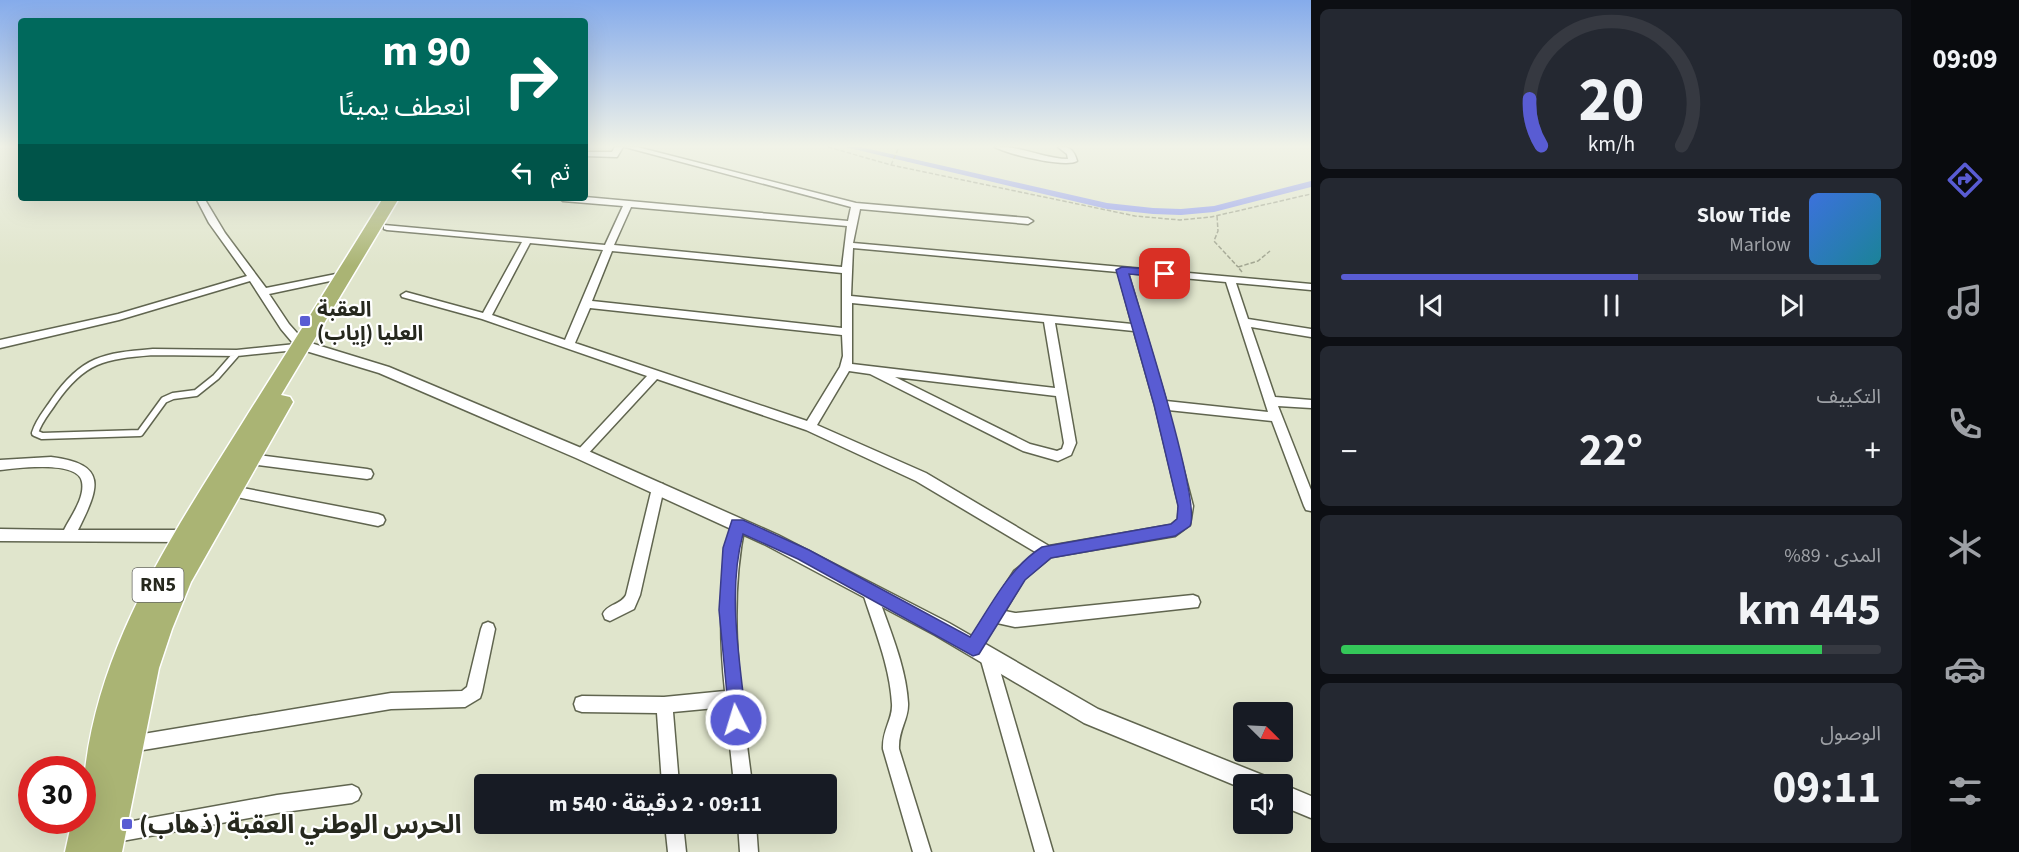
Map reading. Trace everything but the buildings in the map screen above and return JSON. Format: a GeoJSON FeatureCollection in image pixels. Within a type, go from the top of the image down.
{"type":"FeatureCollection","features":[{"type":"Feature","properties":{"kind":"highway","name":"RN5"},"geometry":{"type":"LineString","coordinates":[[108,843],[145,668],[159,629],[182,577],[251,459],[346,275],[389,201]]}},
{"type":"Feature","properties":{"kind":"highway","name":"RN5"},"geometry":{"type":"LineString","coordinates":[[81,852],[125,659],[151,599],[185,536],[387,227],[401,201]]}},
{"type":"Feature","properties":{"kind":"street"},"geometry":{"type":"LineString","coordinates":[[782,187],[856,206],[1028,221]]}},
{"type":"Feature","properties":{"kind":"street"},"geometry":{"type":"LineString","coordinates":[[588,200],[850,224]]}},
{"type":"Feature","properties":{"kind":"street"},"geometry":{"type":"LineString","coordinates":[[202,201],[213,222],[253,277],[290,335],[308,347],[384,370],[581,454],[804,554],[1091,716],[1233,774]]}},
{"type":"Feature","properties":{"kind":"street"},"geometry":{"type":"LineString","coordinates":[[569,344],[587,304],[607,247],[628,204]]}},
{"type":"Feature","properties":{"kind":"street"},"geometry":{"type":"LineString","coordinates":[[810,427],[846,367],[849,300],[846,270],[850,224],[856,206]]}},
{"type":"Feature","properties":{"kind":"street"},"geometry":{"type":"LineString","coordinates":[[387,227],[846,270]]}},
{"type":"Feature","properties":{"kind":"street"},"geometry":{"type":"LineString","coordinates":[[486,317],[527,241]]}},
{"type":"Feature","properties":{"kind":"street"},"geometry":{"type":"LineString","coordinates":[[849,245],[1311,286]]}},
{"type":"Feature","properties":{"kind":"street"},"geometry":{"type":"LineString","coordinates":[[1044,852],[981,652],[994,615],[1020,575],[1031,563],[1048,552],[1175,530],[1185,521],[1185,506],[1161,405],[1122,270]]}},
{"type":"Feature","properties":{"kind":"street"},"geometry":{"type":"LineString","coordinates":[[263,292],[346,275]]}},
{"type":"Feature","properties":{"kind":"street"},"geometry":{"type":"LineString","coordinates":[[0,344],[161,306],[253,277]]}},
{"type":"Feature","properties":{"kind":"street"},"geometry":{"type":"LineString","coordinates":[[1230,280],[1270,401],[1311,506]]}},
{"type":"Feature","properties":{"kind":"street"},"geometry":{"type":"LineString","coordinates":[[406,295],[486,317],[569,344],[810,427],[921,477],[1048,552]]}},
{"type":"Feature","properties":{"kind":"street"},"geometry":{"type":"LineString","coordinates":[[849,300],[1138,328]]}},
{"type":"Feature","properties":{"kind":"street"},"geometry":{"type":"LineString","coordinates":[[587,304],[848,332]]}},
{"type":"Feature","properties":{"kind":"street"},"geometry":{"type":"LineString","coordinates":[[874,371],[1027,448],[1058,456],[1067,452],[1070,442],[1049,318]]}},
{"type":"Feature","properties":{"kind":"street"},"geometry":{"type":"LineString","coordinates":[[1242,322],[1311,333]]}},
{"type":"Feature","properties":{"kind":"street"},"geometry":{"type":"LineString","coordinates":[[846,367],[1062,393]]}},
{"type":"Feature","properties":{"kind":"street"},"geometry":{"type":"LineString","coordinates":[[581,454],[655,375]]}},
{"type":"Feature","properties":{"kind":"street"},"geometry":{"type":"LineString","coordinates":[[1270,401],[1311,404]]}},
{"type":"Feature","properties":{"kind":"street"},"geometry":{"type":"LineString","coordinates":[[1161,405],[1276,417]]}},
{"type":"Feature","properties":{"kind":"street"},"geometry":{"type":"LineString","coordinates":[[251,459],[367,474]]}},
{"type":"Feature","properties":{"kind":"street"},"geometry":{"type":"LineString","coordinates":[[0,465],[48,462],[81,468],[87,475],[89,483],[85,498],[68,536]]}},
{"type":"Feature","properties":{"kind":"street"},"geometry":{"type":"LineString","coordinates":[[610,614],[629,604],[633,595],[658,488]]}},
{"type":"Feature","properties":{"kind":"street"},"geometry":{"type":"LineString","coordinates":[[232,491],[378,520]]}},
{"type":"Feature","properties":{"kind":"street"},"geometry":{"type":"LineString","coordinates":[[738,525],[731,548],[728,610],[742,774]]}},
{"type":"Feature","properties":{"kind":"street"},"geometry":{"type":"LineString","coordinates":[[0,535],[185,536]]}},
{"type":"Feature","properties":{"kind":"street"},"geometry":{"type":"LineString","coordinates":[[869,590],[899,696],[898,716],[889,734],[891,748],[922,852]]}},
{"type":"Feature","properties":{"kind":"street"},"geometry":{"type":"LineString","coordinates":[[994,615],[1015,620],[1193,602]]}},
{"type":"Feature","properties":{"kind":"street"},"geometry":{"type":"LineString","coordinates":[[129,744],[391,702],[465,699],[474,692],[488,629]]}},
{"type":"Feature","properties":{"kind":"street"},"geometry":{"type":"LineString","coordinates":[[582,704],[664,705],[734,698]]}},
{"type":"Feature","properties":{"kind":"street"},"geometry":{"type":"LineString","coordinates":[[664,705],[669,774]]}},
{"type":"Feature","properties":{"kind":"street"},"geometry":{"type":"LineString","coordinates":[[108,843],[277,804],[352,794]]}},
{"type":"Feature","properties":{"kind":"street"},"geometry":{"type":"LineString","coordinates":[[1293,800],[1311,807]]}},
{"type":"Feature","properties":{"kind":"street"},"geometry":{"type":"LineString","coordinates":[[675,834],[677,852]]}},
{"type":"Feature","properties":{"kind":"street"},"geometry":{"type":"LineString","coordinates":[[748,834],[749,852]]}},
{"type":"Feature","properties":{"kind":"lane"},"geometry":{"type":"LineString","coordinates":[[238,352],[227,369],[211,379],[196,393],[166,398],[150,425],[140,433],[42,436],[35,433],[70,378],[107,357],[142,353],[238,352],[308,347]]}},
{"type":"Feature","properties":{"kind":"path"},"geometry":{"type":"LineString","coordinates":[[995,187],[1135,216],[1180,220],[1217,216],[1311,194]]}},
{"type":"Feature","properties":{"kind":"path"},"geometry":{"type":"LineString","coordinates":[[1217,216],[1218,231],[1214,241],[1238,267],[1248,282]]}},
{"type":"Feature","properties":{"kind":"path"},"geometry":{"type":"LineString","coordinates":[[1238,267],[1258,261],[1270,251]]}},
{"type":"Feature","properties":{"kind":"waterway"},"geometry":{"type":"LineString","coordinates":[[1023,187],[1107,206],[1181,212],[1214,209],[1300,187]]}},
{"type":"Feature","properties":{"kind":"place","name":"العقبة العليا (إياب)"},"geometry":{"type":"Point","coordinates":[305,321]}},
{"type":"Feature","properties":{"kind":"place","name":"الحرس الوطني العقبة (ذهاب)"},"geometry":{"type":"Point","coordinates":[127,824]}},
{"type":"Feature","properties":{"kind":"route"},"geometry":{"type":"LineString","coordinates":[[736,720],[728,610],[728,576],[731,548],[738,525],[804,554],[942,628],[973,648],[1020,575],[1031,563],[1048,552],[1175,530],[1185,521],[1185,506],[1161,405],[1122,270],[1165,274]]}}]}
